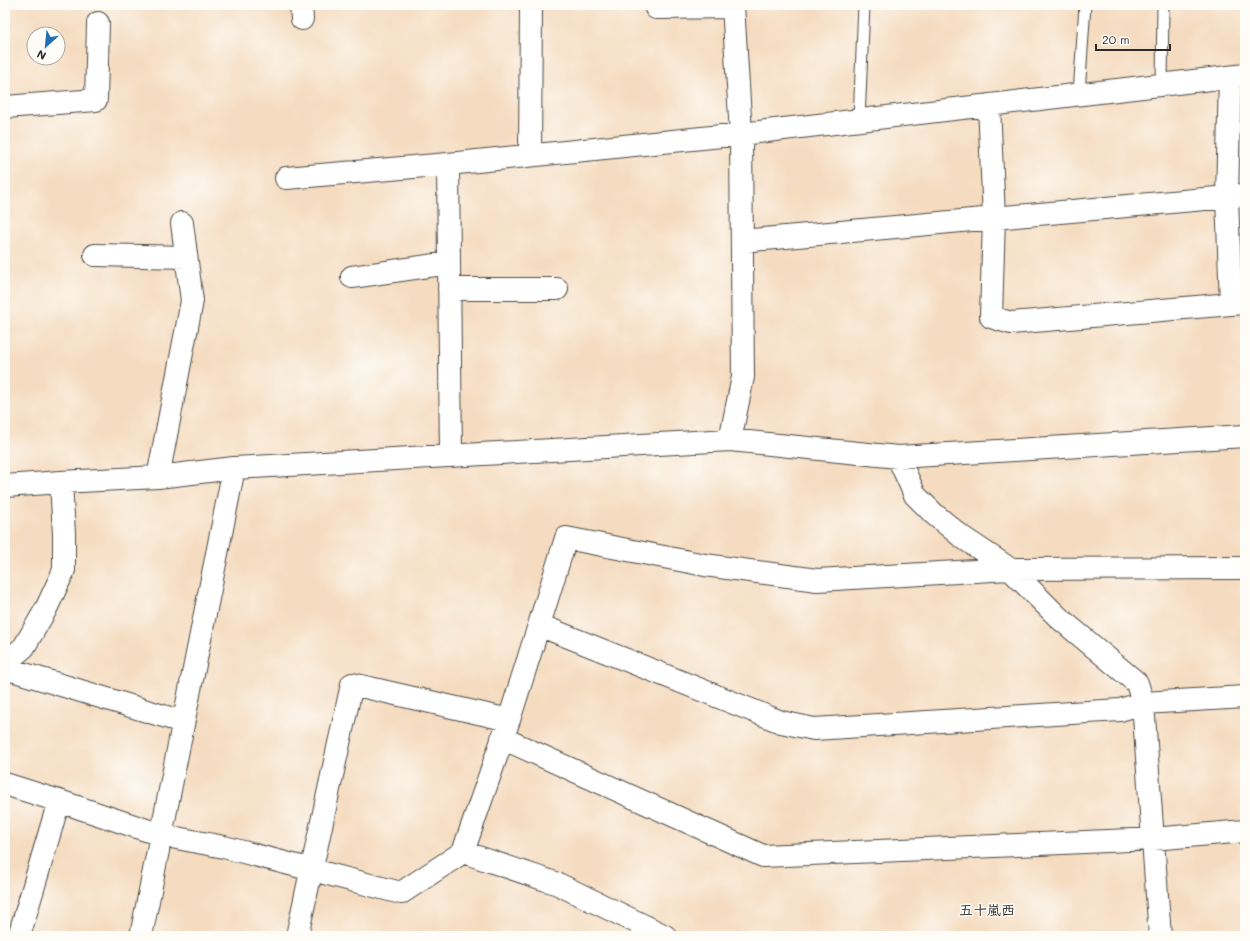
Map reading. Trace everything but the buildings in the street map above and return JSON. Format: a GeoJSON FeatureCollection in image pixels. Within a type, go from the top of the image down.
{"type":"FeatureCollection","features":[{"type":"Feature","properties":{"kind":"street"},"geometry":{"type":"LineString","coordinates":[[530,155],[531,5]]}},
{"type":"Feature","properties":{"kind":"street"},"geometry":{"type":"LineString","coordinates":[[656,8],[733,6],[741,134],[743,377],[730,440]]}},
{"type":"Feature","properties":{"kind":"street"},"geometry":{"type":"LineString","coordinates":[[5,107],[96,100],[98,23]]}},
{"type":"Feature","properties":{"kind":"street"},"geometry":{"type":"LineString","coordinates":[[286,178],[448,164],[741,134],[1162,84],[1238,76],[1236,196],[1238,304],[1011,323],[991,317],[994,218],[989,105]]}},
{"type":"Feature","properties":{"kind":"street"},"geometry":{"type":"LineString","coordinates":[[448,164],[451,456]]}},
{"type":"Feature","properties":{"kind":"street"},"geometry":{"type":"LineString","coordinates":[[742,241],[1236,196]]}},
{"type":"Feature","properties":{"kind":"street"},"geometry":{"type":"LineString","coordinates":[[158,477],[192,301],[182,223]]}},
{"type":"Feature","properties":{"kind":"street"},"geometry":{"type":"LineString","coordinates":[[95,255],[186,257]]}},
{"type":"Feature","properties":{"kind":"street"},"geometry":{"type":"LineString","coordinates":[[352,277],[449,263]]}},
{"type":"Feature","properties":{"kind":"street"},"geometry":{"type":"LineString","coordinates":[[449,289],[557,289]]}},
{"type":"Feature","properties":{"kind":"street"},"geometry":{"type":"LineString","coordinates":[[5,486],[158,477],[234,468],[730,440],[898,457],[1245,436]]}},
{"type":"Feature","properties":{"kind":"street"},"geometry":{"type":"LineString","coordinates":[[898,457],[915,495],[934,514],[962,536],[1010,569],[1058,617],[1137,683],[1143,703],[1160,936]]}},
{"type":"Feature","properties":{"kind":"street"},"geometry":{"type":"LineString","coordinates":[[141,936],[234,468]]}},
{"type":"Feature","properties":{"kind":"street"},"geometry":{"type":"LineString","coordinates":[[5,663],[24,647],[46,608],[64,570],[64,534],[61,482]]}},
{"type":"Feature","properties":{"kind":"street"},"geometry":{"type":"LineString","coordinates":[[5,784],[59,800],[161,835],[224,847],[401,893],[463,852],[505,729],[566,538],[705,565],[817,580],[1010,569],[1245,568]]}},
{"type":"Feature","properties":{"kind":"street"},"geometry":{"type":"LineString","coordinates":[[538,625],[781,722],[814,729],[1120,710],[1143,703],[1245,697]]}},
{"type":"Feature","properties":{"kind":"street"},"geometry":{"type":"LineString","coordinates":[[5,668],[183,722]]}},
{"type":"Feature","properties":{"kind":"street"},"geometry":{"type":"LineString","coordinates":[[297,936],[352,684],[505,729],[763,856],[1153,839],[1245,831]]}},
{"type":"Feature","properties":{"kind":"street"},"geometry":{"type":"LineString","coordinates":[[19,936],[59,800]]}},
{"type":"Feature","properties":{"kind":"street"},"geometry":{"type":"LineString","coordinates":[[463,852],[558,884],[665,936]]}},
{"type":"Feature","properties":{"kind":"lane"},"geometry":{"type":"LineString","coordinates":[[859,120],[864,5]]}},
{"type":"Feature","properties":{"kind":"lane"},"geometry":{"type":"LineString","coordinates":[[1079,94],[1085,5]]}},
{"type":"Feature","properties":{"kind":"lane"},"geometry":{"type":"LineString","coordinates":[[1162,84],[1163,5]]}},
{"type":"Feature","properties":{"kind":"district","name":"五十嵐西"},"geometry":{"type":"Point","coordinates":[987,910]}}]}
